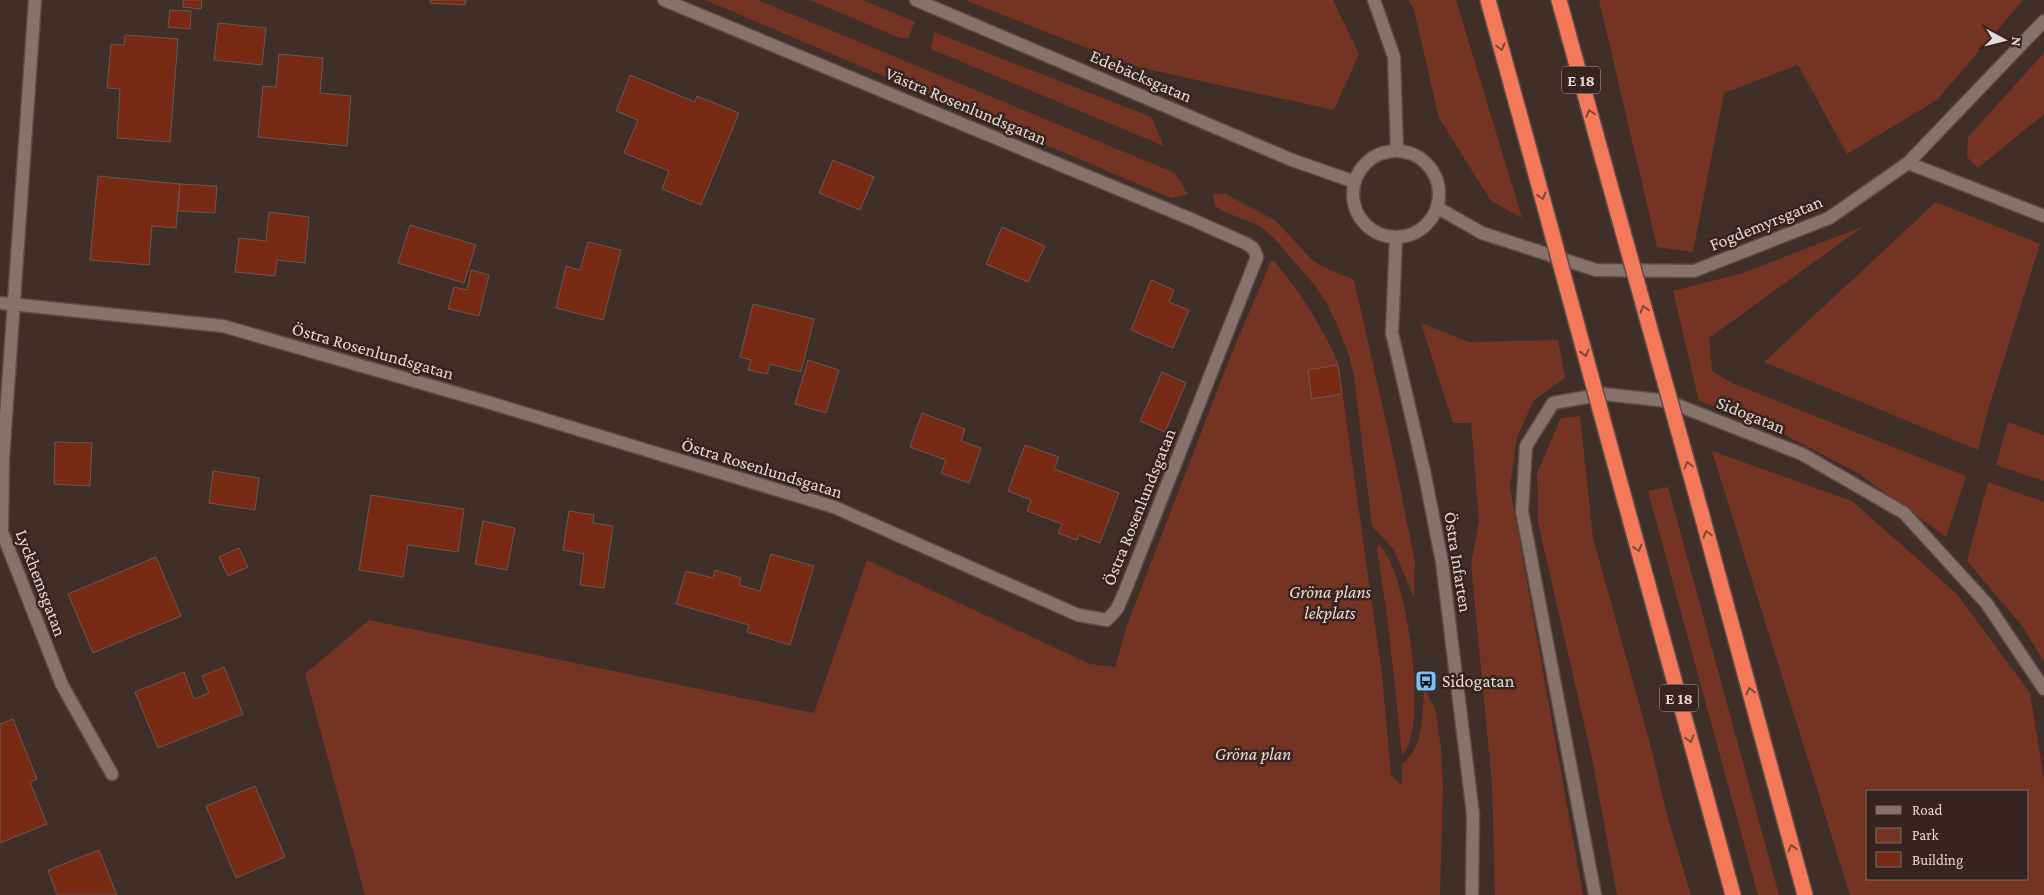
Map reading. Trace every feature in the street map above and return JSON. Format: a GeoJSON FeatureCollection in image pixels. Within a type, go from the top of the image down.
{"type":"FeatureCollection","features":[{"type":"Feature","properties":{"kind":"highway","name":"E 18"},"geometry":{"type":"LineString","coordinates":[[1488,0],[1733,895]]}},
{"type":"Feature","properties":{"kind":"highway","name":"E 18"},"geometry":{"type":"LineString","coordinates":[[1559,0],[1805,895]]}},
{"type":"Feature","properties":{"kind":"street","name":"Lyckhemsgatan"},"geometry":{"type":"LineString","coordinates":[[35,0],[3,459],[2,532],[62,685],[112,774]]}},
{"type":"Feature","properties":{"kind":"street","name":"Västra Rosenlundsgatan"},"geometry":{"type":"LineString","coordinates":[[664,0],[1193,220],[1253,248]]}},
{"type":"Feature","properties":{"kind":"street","name":"Edebäcksgatan"},"geometry":{"type":"LineString","coordinates":[[916,0],[1292,160],[1355,182]]}},
{"type":"Feature","properties":{"kind":"street"},"geometry":{"type":"LineString","coordinates":[[1374,0],[1394,57],[1397,151]]}},
{"type":"Feature","properties":{"kind":"street","name":"Fogdemyrsgatan"},"geometry":{"type":"LineString","coordinates":[[1438,208],[1482,233],[1596,270],[1694,271],[1829,218],[1908,163],[2044,21]]}},
{"type":"Feature","properties":{"kind":"street"},"geometry":{"type":"LineString","coordinates":[[1397,151],[1415,155],[1431,168],[1439,185],[1438,208],[1418,232],[1396,238],[1372,231],[1357,213],[1355,182],[1364,167],[1375,156],[1397,151]]}},
{"type":"Feature","properties":{"kind":"street"},"geometry":{"type":"LineString","coordinates":[[1908,163],[2044,216]]}},
{"type":"Feature","properties":{"kind":"street","name":"Östra Infarten"},"geometry":{"type":"LineString","coordinates":[[1396,238],[1392,332],[1424,471],[1442,562],[1473,814],[1472,895]]}},
{"type":"Feature","properties":{"kind":"street","name":"Östra Rosenlundsgatan"},"geometry":{"type":"LineString","coordinates":[[0,303],[223,326],[484,401],[834,508],[1078,615],[1107,620],[1118,609],[1257,257],[1253,248]]}},
{"type":"Feature","properties":{"kind":"street","name":"Sidogatan"},"geometry":{"type":"LineString","coordinates":[[1595,895],[1522,511],[1526,446],[1553,403],[1604,394],[1666,400],[1802,454],[1904,513],[1987,604],[2044,688]]}},
{"type":"Feature","properties":{"kind":"green space"},"geometry":{"type":"Polygon","coordinates":[[[705,0],[758,0],[1175,173],[1188,194],[1171,198],[705,0]]]}},
{"type":"Feature","properties":{"kind":"green space"},"geometry":{"type":"Polygon","coordinates":[[[810,0],[863,0],[915,22],[908,38],[900,38],[810,0]]]}},
{"type":"Feature","properties":{"kind":"green space"},"geometry":{"type":"Polygon","coordinates":[[[965,0],[1333,0],[1359,54],[1334,110],[1133,66],[965,0]]]}},
{"type":"Feature","properties":{"kind":"green space"},"geometry":{"type":"Polygon","coordinates":[[[1408,0],[1456,0],[1522,218],[1491,201],[1439,118],[1414,10],[1408,0]]]}},
{"type":"Feature","properties":{"kind":"green space"},"geometry":{"type":"Polygon","coordinates":[[[1599,0],[2023,0],[1937,100],[1847,154],[1798,65],[1724,93],[1693,252],[1657,247],[1599,0]]]}},
{"type":"Feature","properties":{"kind":"green space"},"geometry":{"type":"Polygon","coordinates":[[[934,32],[1151,117],[1164,146],[931,49],[934,32]]]}},
{"type":"Feature","properties":{"kind":"green space"},"geometry":{"type":"Polygon","coordinates":[[[2044,53],[2044,114],[1978,168],[1967,157],[1968,137],[2044,53]]]}},
{"type":"Feature","properties":{"kind":"green space"},"geometry":{"type":"Polygon","coordinates":[[[1224,193],[1276,221],[1310,258],[1319,265],[1354,280],[1395,462],[1415,563],[1414,598],[1394,550],[1372,526],[1354,376],[1349,355],[1338,327],[1326,302],[1316,287],[1276,240],[1260,226],[1215,206],[1213,196],[1224,193]]]}},
{"type":"Feature","properties":{"kind":"green space"},"geometry":{"type":"Polygon","coordinates":[[[1936,202],[2040,244],[1987,413],[1978,450],[1764,362],[1936,202]]]}},
{"type":"Feature","properties":{"kind":"green space"},"geometry":{"type":"Polygon","coordinates":[[[1864,226],[1709,338],[1712,371],[1732,383],[1966,476],[1946,537],[1858,473],[1752,418],[1699,401],[1673,291],[1743,273],[1864,226]]]}},
{"type":"Feature","properties":{"kind":"green space"},"geometry":{"type":"Polygon","coordinates":[[[1271,261],[1275,262],[1302,298],[1325,335],[1338,362],[1382,675],[1391,775],[1402,785],[1402,764],[1415,749],[1421,729],[1424,687],[1436,711],[1443,787],[1440,895],[365,895],[305,674],[369,620],[814,713],[867,560],[1090,664],[1115,667],[1127,625],[1231,355],[1271,261]]]}},
{"type":"Feature","properties":{"kind":"green space"},"geometry":{"type":"Polygon","coordinates":[[[1421,323],[1469,342],[1558,340],[1565,378],[1534,400],[1517,437],[1510,487],[1583,895],[1495,895],[1492,783],[1471,564],[1479,521],[1471,423],[1453,423],[1421,323]]]}},
{"type":"Feature","properties":{"kind":"green space"},"geometry":{"type":"Polygon","coordinates":[[[1580,416],[1593,538],[1649,740],[1669,822],[1691,895],[1617,895],[1593,763],[1538,522],[1537,473],[1561,418],[1580,416]]]}},
{"type":"Feature","properties":{"kind":"green space"},"geometry":{"type":"Polygon","coordinates":[[[2008,422],[2044,435],[2044,481],[1996,465],[2008,422]]]}},
{"type":"Feature","properties":{"kind":"green space"},"geometry":{"type":"Polygon","coordinates":[[[1712,451],[1852,501],[1957,594],[2030,693],[2044,779],[2044,895],[1850,895],[1712,451]]]}},
{"type":"Feature","properties":{"kind":"green space"},"geometry":{"type":"Polygon","coordinates":[[[1988,482],[2044,502],[2044,662],[2023,627],[1967,561],[1988,482]]]}},
{"type":"Feature","properties":{"kind":"green space"},"geometry":{"type":"Polygon","coordinates":[[[1668,487],[1779,895],[1758,895],[1648,491],[1668,487]]]}},
{"type":"Feature","properties":{"kind":"green space"},"geometry":{"type":"Polygon","coordinates":[[[1378,544],[1389,558],[1398,583],[1406,614],[1411,649],[1414,715],[1410,740],[1402,755],[1388,622],[1377,549],[1378,544]]]}},
{"type":"Feature","properties":{"kind":"building"},"geometry":{"type":"Polygon","coordinates":[[[183,0],[202,0],[201,9],[183,7],[183,0]]]}},
{"type":"Feature","properties":{"kind":"building"},"geometry":{"type":"Polygon","coordinates":[[[430,0],[466,0],[465,5],[430,3],[430,0]]]}},
{"type":"Feature","properties":{"kind":"building"},"geometry":{"type":"Polygon","coordinates":[[[170,10],[191,11],[190,29],[168,27],[170,10]]]}},
{"type":"Feature","properties":{"kind":"building"},"geometry":{"type":"Polygon","coordinates":[[[218,23],[266,28],[262,65],[214,60],[218,23]]]}},
{"type":"Feature","properties":{"kind":"building"},"geometry":{"type":"Polygon","coordinates":[[[125,35],[178,39],[170,142],[117,138],[120,89],[107,88],[111,44],[124,45],[125,35]]]}},
{"type":"Feature","properties":{"kind":"building"},"geometry":{"type":"Polygon","coordinates":[[[279,54],[323,58],[320,93],[351,96],[347,146],[258,137],[263,86],[276,87],[279,54]]]}},
{"type":"Feature","properties":{"kind":"building"},"geometry":{"type":"Polygon","coordinates":[[[630,75],[695,102],[697,96],[739,113],[701,205],[662,189],[669,171],[624,153],[638,120],[616,111],[630,75]]]}},
{"type":"Feature","properties":{"kind":"building"},"geometry":{"type":"Polygon","coordinates":[[[833,160],[874,177],[860,210],[819,193],[833,160]]]}},
{"type":"Feature","properties":{"kind":"building"},"geometry":{"type":"Polygon","coordinates":[[[98,176],[180,184],[176,228],[152,226],[149,265],[90,260],[98,176]]]}},
{"type":"Feature","properties":{"kind":"building"},"geometry":{"type":"Polygon","coordinates":[[[180,184],[217,186],[215,213],[178,211],[180,184]]]}},
{"type":"Feature","properties":{"kind":"building"},"geometry":{"type":"Polygon","coordinates":[[[269,212],[309,217],[305,263],[277,260],[275,276],[235,272],[239,238],[266,241],[269,212]]]}},
{"type":"Feature","properties":{"kind":"building"},"geometry":{"type":"Polygon","coordinates":[[[410,225],[476,245],[464,283],[398,263],[410,225]]]}},
{"type":"Feature","properties":{"kind":"building"},"geometry":{"type":"Polygon","coordinates":[[[1002,227],[1045,246],[1028,282],[986,264],[1002,227]]]}},
{"type":"Feature","properties":{"kind":"building"},"geometry":{"type":"Polygon","coordinates":[[[588,242],[621,250],[603,320],[556,308],[566,266],[580,270],[588,242]]]}},
{"type":"Feature","properties":{"kind":"building"},"geometry":{"type":"Polygon","coordinates":[[[471,270],[489,275],[479,316],[448,309],[454,287],[467,290],[471,270]]]}},
{"type":"Feature","properties":{"kind":"building"},"geometry":{"type":"Polygon","coordinates":[[[1151,280],[1174,290],[1169,302],[1189,310],[1173,348],[1131,330],[1151,280]]]}},
{"type":"Feature","properties":{"kind":"building"},"geometry":{"type":"Polygon","coordinates":[[[753,304],[814,319],[801,372],[770,364],[767,374],[748,370],[751,360],[740,357],[753,304]]]}},
{"type":"Feature","properties":{"kind":"building"},"geometry":{"type":"Polygon","coordinates":[[[808,360],[839,370],[826,413],[795,404],[808,360]]]}},
{"type":"Feature","properties":{"kind":"building"},"geometry":{"type":"Polygon","coordinates":[[[1338,365],[1342,394],[1312,399],[1308,370],[1338,365]]]}},
{"type":"Feature","properties":{"kind":"building"},"geometry":{"type":"Polygon","coordinates":[[[1162,372],[1186,383],[1165,432],[1140,421],[1162,372]]]}},
{"type":"Feature","properties":{"kind":"building"},"geometry":{"type":"Polygon","coordinates":[[[922,413],[965,429],[961,441],[981,448],[969,483],[941,473],[946,460],[910,447],[922,413]]]}},
{"type":"Feature","properties":{"kind":"building"},"geometry":{"type":"Polygon","coordinates":[[[55,442],[92,443],[90,486],[54,484],[55,442]]]}},
{"type":"Feature","properties":{"kind":"building"},"geometry":{"type":"Polygon","coordinates":[[[1025,445],[1059,457],[1054,469],[1119,493],[1100,543],[1079,535],[1077,540],[1058,533],[1062,524],[1027,511],[1031,500],[1008,491],[1025,445]]]}},
{"type":"Feature","properties":{"kind":"building"},"geometry":{"type":"Polygon","coordinates":[[[213,471],[259,478],[255,510],[209,503],[213,471]]]}},
{"type":"Feature","properties":{"kind":"building"},"geometry":{"type":"Polygon","coordinates":[[[371,495],[464,509],[458,552],[408,545],[403,577],[359,570],[371,495]]]}},
{"type":"Feature","properties":{"kind":"building"},"geometry":{"type":"Polygon","coordinates":[[[569,511],[594,515],[593,523],[613,526],[604,588],[580,585],[584,554],[563,550],[569,511]]]}},
{"type":"Feature","properties":{"kind":"building"},"geometry":{"type":"Polygon","coordinates":[[[483,521],[515,528],[507,570],[475,564],[483,521]]]}},
{"type":"Feature","properties":{"kind":"building"},"geometry":{"type":"Polygon","coordinates":[[[239,548],[248,567],[228,576],[219,557],[239,548]]]}},
{"type":"Feature","properties":{"kind":"building"},"geometry":{"type":"Polygon","coordinates":[[[771,554],[814,566],[790,645],[747,632],[749,625],[676,604],[686,571],[713,578],[715,570],[741,578],[739,585],[760,591],[771,554]]]}},
{"type":"Feature","properties":{"kind":"building"},"geometry":{"type":"Polygon","coordinates":[[[156,557],[181,616],[93,653],[68,594],[156,557]]]}},
{"type":"Feature","properties":{"kind":"building"},"geometry":{"type":"Polygon","coordinates":[[[224,667],[243,714],[158,748],[135,692],[184,672],[194,699],[209,693],[202,676],[224,667]]]}},
{"type":"Feature","properties":{"kind":"building"},"geometry":{"type":"Polygon","coordinates":[[[13,719],[37,779],[30,782],[47,824],[0,843],[0,724],[13,719]]]}},
{"type":"Feature","properties":{"kind":"building"},"geometry":{"type":"Polygon","coordinates":[[[255,786],[285,857],[236,878],[206,806],[255,786]]]}},
{"type":"Feature","properties":{"kind":"building"},"geometry":{"type":"Polygon","coordinates":[[[99,850],[117,895],[57,895],[48,870],[99,850]]]}},
{"type":"Feature","properties":{"kind":"place","name":"Sidogatan"},"geometry":{"type":"Point","coordinates":[1426,681]}},
{"type":"Feature","properties":{"kind":"park label","name":"Gröna plans lekplats"},"geometry":{"type":"Point","coordinates":[1330,602]}},
{"type":"Feature","properties":{"kind":"park label","name":"Gröna plan"},"geometry":{"type":"Point","coordinates":[1253,754]}}]}
